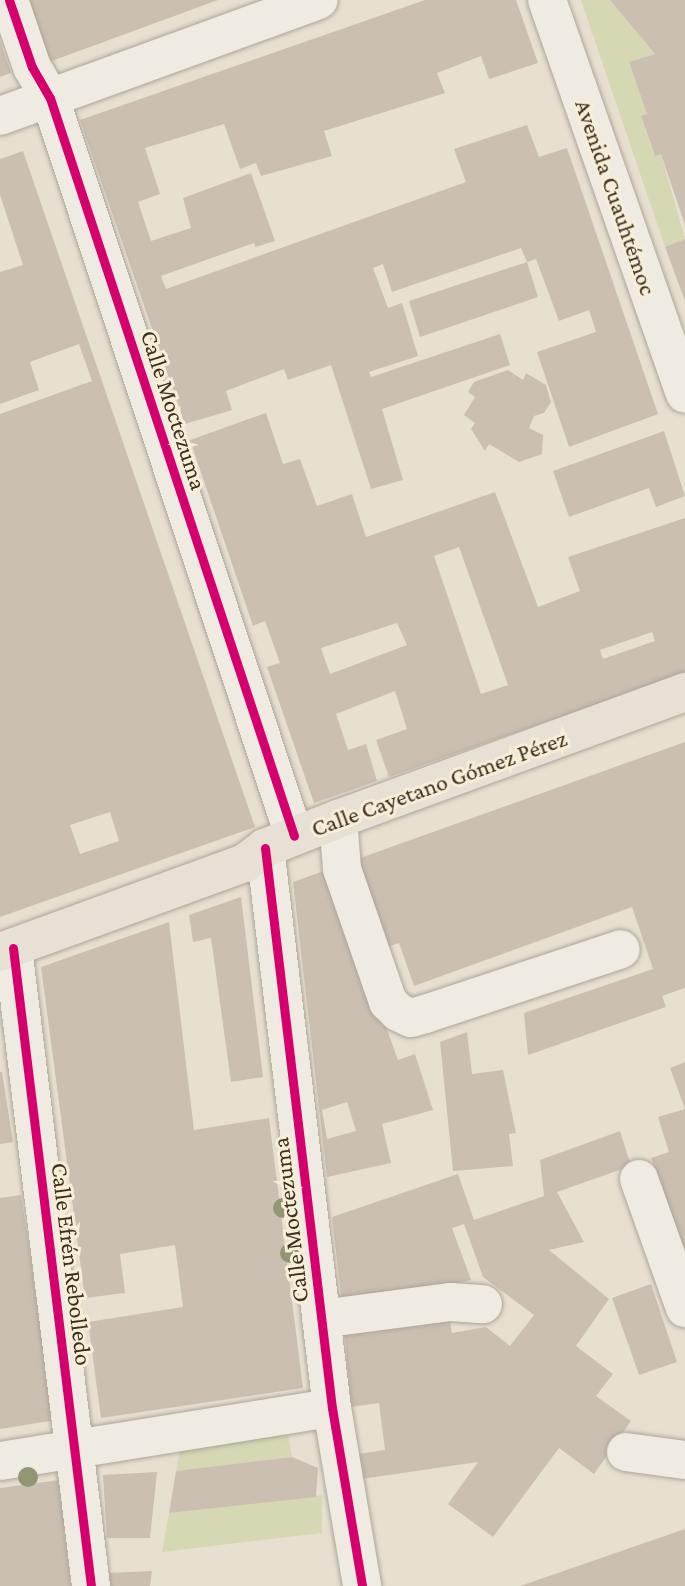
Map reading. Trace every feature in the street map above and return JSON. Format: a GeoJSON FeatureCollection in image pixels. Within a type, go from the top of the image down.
{"type":"FeatureCollection","features":[{"type":"Feature","properties":{"kind":"main road","name":"Calle Cayetano Gómez Pérez"},"geometry":{"type":"LineString","coordinates":[[6,950],[245,863],[279,842],[338,819],[685,692]]}},
{"type":"Feature","properties":{"kind":"street","name":"Calle Moctezuma"},"geometry":{"type":"LineString","coordinates":[[9,0],[32,67],[51,98],[279,842],[321,1319],[332,1408],[362,1586]]}},
{"type":"Feature","properties":{"kind":"street"},"geometry":{"type":"LineString","coordinates":[[0,116],[319,0]]}},
{"type":"Feature","properties":{"kind":"street","name":"Avenida Cuauhtémoc"},"geometry":{"type":"LineString","coordinates":[[547,0],[685,393]]}},
{"type":"Feature","properties":{"kind":"street"},"geometry":{"type":"LineString","coordinates":[[338,819],[342,869],[388,1002],[398,1012],[411,1018],[621,948]]}},
{"type":"Feature","properties":{"kind":"street","name":"Calle Efrén Rebolledo"},"geometry":{"type":"LineString","coordinates":[[6,950],[77,1451],[91,1586]]}},
{"type":"Feature","properties":{"kind":"street"},"geometry":{"type":"LineString","coordinates":[[639,1179],[685,1308]]}},
{"type":"Feature","properties":{"kind":"street"},"geometry":{"type":"LineString","coordinates":[[321,1319],[451,1302],[483,1304]]}},
{"type":"Feature","properties":{"kind":"street"},"geometry":{"type":"LineString","coordinates":[[0,1461],[77,1451],[332,1408]]}},
{"type":"Feature","properties":{"kind":"street"},"geometry":{"type":"LineString","coordinates":[[626,1451],[685,1460]]}},
{"type":"Feature","properties":{"kind":"green space"},"geometry":{"type":"Polygon","coordinates":[[[581,0],[610,0],[655,54],[629,62],[647,114],[641,117],[654,155],[661,154],[685,239],[665,247],[581,0]]]}},
{"type":"Feature","properties":{"kind":"green space"},"geometry":{"type":"Polygon","coordinates":[[[287,1430],[292,1457],[176,1471],[180,1450],[287,1430]]]}},
{"type":"Feature","properties":{"kind":"green space"},"geometry":{"type":"Polygon","coordinates":[[[322,1495],[322,1533],[162,1552],[169,1513],[322,1495]]]}},
{"type":"Feature","properties":{"kind":"building"},"geometry":{"type":"Polygon","coordinates":[[[28,0],[218,0],[49,62],[28,0]]]}},
{"type":"Feature","properties":{"kind":"building"},"geometry":{"type":"Polygon","coordinates":[[[425,0],[516,0],[538,63],[489,79],[481,56],[437,73],[445,93],[324,131],[332,156],[261,176],[256,163],[240,169],[224,124],[145,148],[160,194],[138,202],[151,241],[191,228],[183,198],[251,173],[275,241],[255,247],[254,243],[161,276],[166,289],[466,182],[454,149],[527,125],[539,157],[567,148],[658,414],[569,447],[537,352],[596,332],[589,310],[559,321],[536,259],[527,262],[521,248],[392,292],[383,264],[373,268],[388,308],[402,303],[418,356],[369,372],[371,377],[500,334],[510,365],[382,409],[403,480],[371,489],[331,365],[288,380],[284,369],[226,391],[232,410],[185,424],[80,120],[425,0]]]}},
{"type":"Feature","properties":{"kind":"building"},"geometry":{"type":"Polygon","coordinates":[[[610,0],[685,0],[685,225],[661,154],[655,156],[641,116],[647,114],[629,62],[655,54],[610,0]]]}},
{"type":"Feature","properties":{"kind":"building"},"geometry":{"type":"Polygon","coordinates":[[[0,41],[11,73],[0,77],[0,41]]]}},
{"type":"Feature","properties":{"kind":"building"},"geometry":{"type":"Polygon","coordinates":[[[23,151],[255,827],[0,917],[0,414],[92,381],[79,344],[30,362],[39,390],[0,404],[0,272],[23,265],[0,195],[0,159],[23,151]],[[110,812],[70,825],[80,854],[119,841],[110,812]]]}},
{"type":"Feature","properties":{"kind":"building"},"geometry":{"type":"Polygon","coordinates":[[[685,239],[685,301],[665,247],[685,239]]]}},
{"type":"Feature","properties":{"kind":"building"},"geometry":{"type":"Polygon","coordinates":[[[527,262],[538,297],[420,337],[409,301],[527,262]]]}},
{"type":"Feature","properties":{"kind":"building"},"geometry":{"type":"Polygon","coordinates":[[[508,370],[523,380],[526,373],[546,385],[551,402],[544,413],[534,416],[529,428],[543,435],[542,454],[519,462],[489,444],[485,451],[471,429],[475,423],[464,415],[475,397],[468,392],[474,382],[508,370]]]}},
{"type":"Feature","properties":{"kind":"building"},"geometry":{"type":"Polygon","coordinates":[[[266,413],[283,464],[300,459],[317,506],[352,494],[366,537],[495,492],[538,607],[580,591],[568,557],[685,518],[685,673],[389,777],[376,740],[407,729],[395,691],[336,714],[348,750],[366,744],[377,781],[314,803],[267,667],[280,663],[265,621],[253,626],[190,440],[266,413]],[[459,547],[434,556],[481,694],[508,685],[459,547]],[[397,623],[321,648],[330,674],[407,645],[397,623]],[[652,632],[600,650],[603,659],[655,641],[652,632]]]}},
{"type":"Feature","properties":{"kind":"building"},"geometry":{"type":"Polygon","coordinates":[[[664,431],[685,496],[656,507],[649,488],[569,517],[553,471],[664,431]]]}},
{"type":"Feature","properties":{"kind":"building"},"geometry":{"type":"Polygon","coordinates":[[[685,742],[685,988],[662,996],[666,1007],[528,1055],[524,1013],[653,969],[632,907],[414,986],[399,943],[378,950],[377,1002],[398,1060],[415,1054],[433,1110],[382,1124],[391,1163],[327,1177],[293,882],[685,742]],[[347,1102],[322,1110],[327,1139],[356,1131],[347,1102]]]}},
{"type":"Feature","properties":{"kind":"building"},"geometry":{"type":"Polygon","coordinates":[[[241,897],[263,1077],[231,1082],[211,938],[193,942],[189,915],[241,897]]]}},
{"type":"Feature","properties":{"kind":"building"},"geometry":{"type":"Polygon","coordinates":[[[169,922],[194,1130],[269,1118],[303,1388],[101,1418],[88,1322],[183,1307],[175,1245],[120,1254],[125,1293],[85,1298],[41,967],[169,922]]]}},
{"type":"Feature","properties":{"kind":"building"},"geometry":{"type":"Polygon","coordinates":[[[467,1032],[472,1074],[503,1070],[516,1133],[509,1134],[513,1166],[453,1171],[440,1042],[467,1032]]]}},
{"type":"Feature","properties":{"kind":"building"},"geometry":{"type":"Polygon","coordinates":[[[685,1062],[685,1109],[670,1068],[685,1062]]]}},
{"type":"Feature","properties":{"kind":"building"},"geometry":{"type":"Polygon","coordinates":[[[0,1072],[13,1142],[0,1144],[0,1072]]]}},
{"type":"Feature","properties":{"kind":"building"},"geometry":{"type":"Polygon","coordinates":[[[685,1109],[685,1254],[651,1158],[669,1152],[658,1117],[685,1109]]]}},
{"type":"Feature","properties":{"kind":"building"},"geometry":{"type":"Polygon","coordinates":[[[620,1131],[631,1166],[557,1192],[584,1242],[549,1250],[609,1299],[576,1346],[613,1374],[596,1396],[631,1421],[594,1474],[559,1448],[493,1537],[448,1504],[478,1462],[361,1479],[358,1454],[385,1450],[379,1403],[351,1407],[344,1324],[448,1310],[452,1333],[486,1327],[510,1346],[534,1315],[483,1277],[464,1224],[452,1228],[471,1280],[343,1312],[332,1217],[458,1174],[474,1220],[544,1196],[540,1160],[620,1131]]]}},
{"type":"Feature","properties":{"kind":"building"},"geometry":{"type":"Polygon","coordinates":[[[21,1195],[56,1420],[0,1429],[0,1198],[21,1195]]]}},
{"type":"Feature","properties":{"kind":"building"},"geometry":{"type":"Polygon","coordinates":[[[651,1284],[677,1362],[639,1375],[612,1298],[651,1284]]]}},
{"type":"Feature","properties":{"kind":"building"},"geometry":{"type":"Polygon","coordinates":[[[292,1457],[318,1468],[316,1497],[169,1513],[176,1471],[292,1457]]]}},
{"type":"Feature","properties":{"kind":"building"},"geometry":{"type":"Polygon","coordinates":[[[157,1472],[150,1538],[107,1538],[103,1475],[157,1472]]]}},
{"type":"Feature","properties":{"kind":"building"},"geometry":{"type":"Polygon","coordinates":[[[59,1480],[71,1586],[0,1586],[0,1488],[59,1480]]]}},
{"type":"Feature","properties":{"kind":"building"},"geometry":{"type":"Polygon","coordinates":[[[685,1529],[685,1586],[520,1586],[685,1529]]]}},
{"type":"Feature","properties":{"kind":"building"},"geometry":{"type":"Polygon","coordinates":[[[152,1571],[150,1586],[108,1586],[107,1573],[152,1571]]]}},
{"type":"Feature","properties":{"kind":"cycle path"},"geometry":{"type":"LineString","coordinates":[[9,0],[32,67],[50,98],[294,836]]}},
{"type":"Feature","properties":{"kind":"cycle path"},"geometry":{"type":"LineString","coordinates":[[265,848],[332,1408],[362,1586]]}},
{"type":"Feature","properties":{"kind":"cycle path"},"geometry":{"type":"LineString","coordinates":[[13,948],[91,1586]]}}]}
